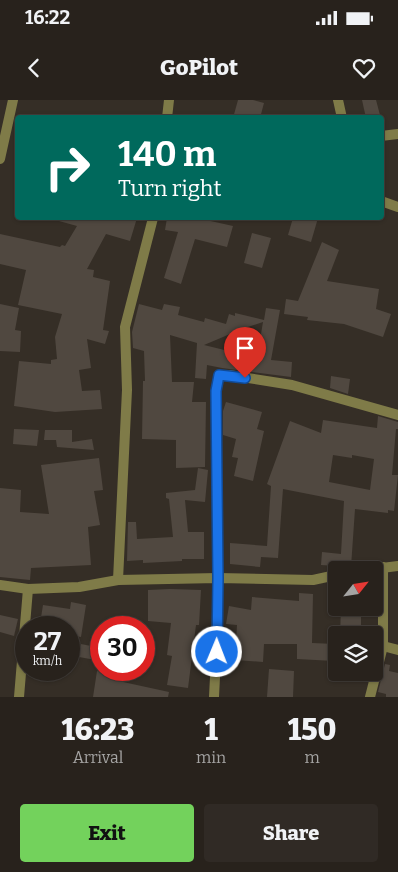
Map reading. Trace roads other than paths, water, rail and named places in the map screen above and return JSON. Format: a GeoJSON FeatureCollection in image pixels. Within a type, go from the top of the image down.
{"type":"FeatureCollection","features":[{"type":"Feature","properties":{"kind":"street"},"geometry":{"type":"LineString","coordinates":[[0,159],[13,100]]}},
{"type":"Feature","properties":{"kind":"street"},"geometry":{"type":"LineString","coordinates":[[167,115],[169,100]]}},
{"type":"Feature","properties":{"kind":"street"},"geometry":{"type":"LineString","coordinates":[[338,100],[341,115]]}},
{"type":"Feature","properties":{"kind":"street"},"geometry":{"type":"LineString","coordinates":[[384,136],[398,134]]}},
{"type":"Feature","properties":{"kind":"street"},"geometry":{"type":"LineString","coordinates":[[384,202],[398,207]]}},
{"type":"Feature","properties":{"kind":"street"},"geometry":{"type":"LineString","coordinates":[[118,580],[127,390],[125,327],[152,220]]}},
{"type":"Feature","properties":{"kind":"street"},"geometry":{"type":"LineString","coordinates":[[214,697],[218,578],[216,391],[219,375],[292,385],[398,415]]}},
{"type":"Feature","properties":{"kind":"street"},"geometry":{"type":"LineString","coordinates":[[398,566],[384,567],[383,646],[398,650]]}},
{"type":"Feature","properties":{"kind":"street"},"geometry":{"type":"LineString","coordinates":[[0,585],[28,589],[78,587],[118,580],[218,578],[313,580],[328,577]]}},
{"type":"Feature","properties":{"kind":"street"},"geometry":{"type":"LineString","coordinates":[[19,697],[28,589]]}},
{"type":"Feature","properties":{"kind":"street"},"geometry":{"type":"LineString","coordinates":[[370,697],[374,681]]}}]}
